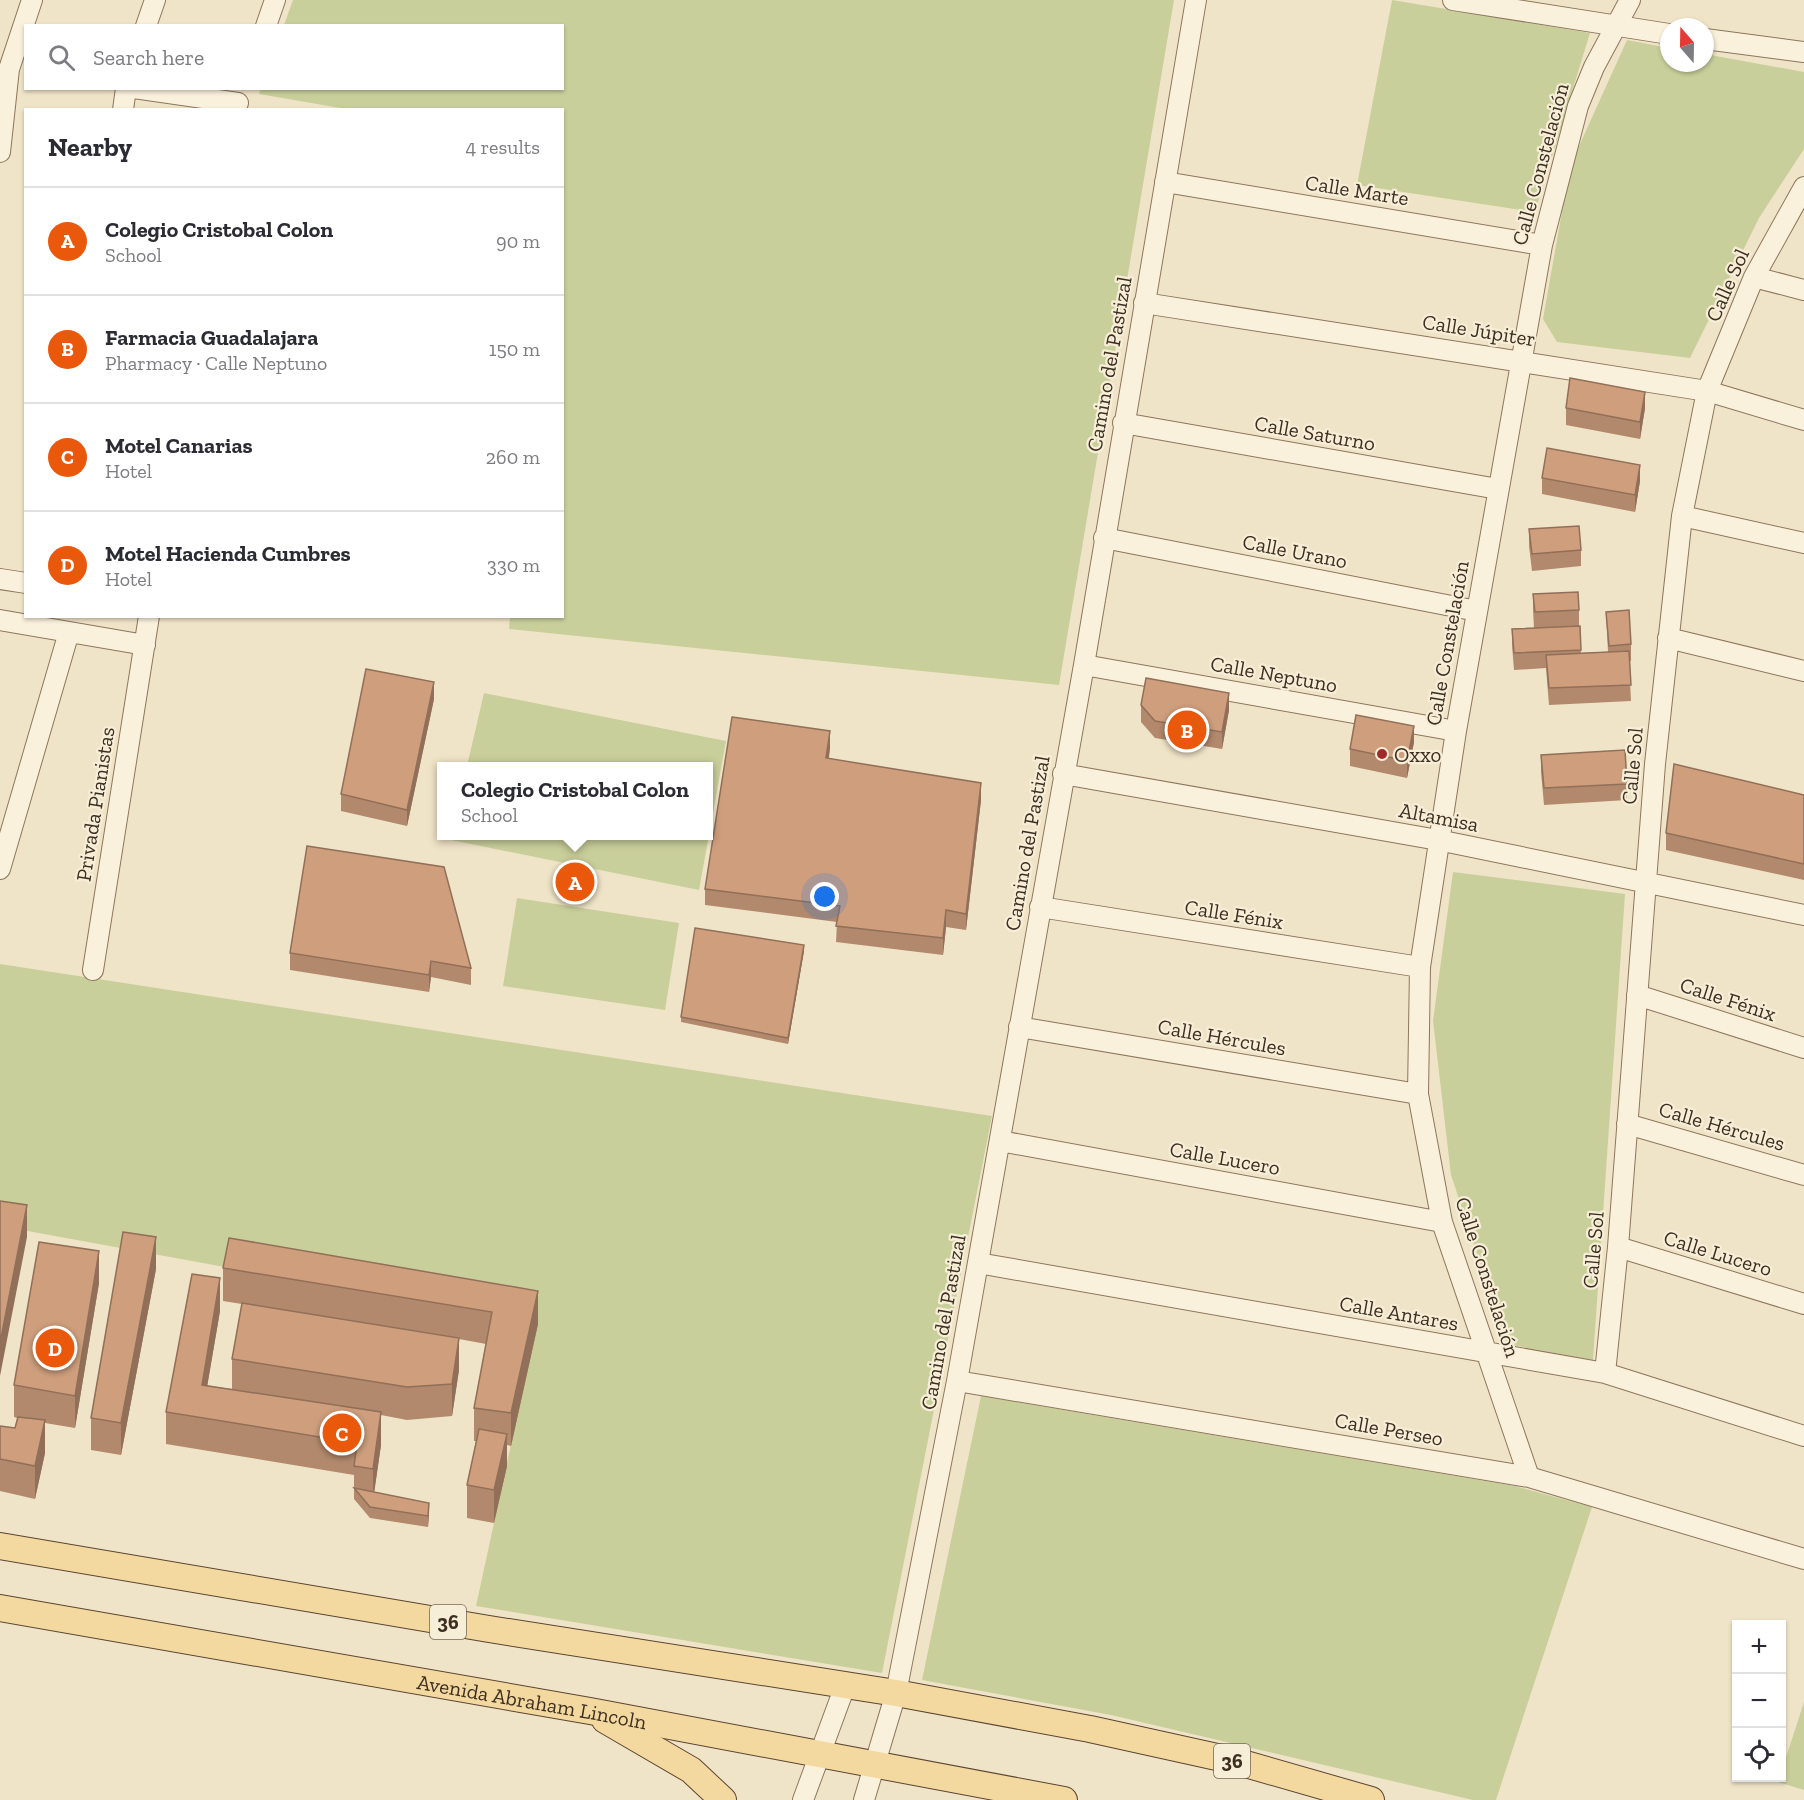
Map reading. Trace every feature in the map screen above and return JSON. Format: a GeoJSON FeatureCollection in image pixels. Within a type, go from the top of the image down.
{"type":"FeatureCollection","features":[{"type":"Feature","properties":{"kind":"main road","name":"36"},"geometry":{"type":"LineString","coordinates":[[0,1546],[489,1629],[896,1693],[1090,1729],[1235,1761],[1371,1800]]}},
{"type":"Feature","properties":{"kind":"main road","name":"Avenida Abraham Lincoln"},"geometry":{"type":"LineString","coordinates":[[0,1608],[590,1711],[1011,1792],[1064,1800]]}},
{"type":"Feature","properties":{"kind":"main road"},"geometry":{"type":"LineString","coordinates":[[590,1711],[691,1770],[723,1800]]}},
{"type":"Feature","properties":{"kind":"main road"},"geometry":{"type":"LineString","coordinates":[[971,1800],[1011,1792]]}},
{"type":"Feature","properties":{"kind":"street"},"geometry":{"type":"LineString","coordinates":[[25,24],[32,0]]}},
{"type":"Feature","properties":{"kind":"street"},"geometry":{"type":"LineString","coordinates":[[147,24],[155,0]]}},
{"type":"Feature","properties":{"kind":"street"},"geometry":{"type":"LineString","coordinates":[[267,24],[275,0]]}},
{"type":"Feature","properties":{"kind":"street","name":"Camino del Pastizal"},"geometry":{"type":"LineString","coordinates":[[864,1800],[896,1693],[957,1381],[1084,665],[1196,0]]}},
{"type":"Feature","properties":{"kind":"street"},"geometry":{"type":"LineString","coordinates":[[1454,0],[1660,33]]}},
{"type":"Feature","properties":{"kind":"street","name":"Calle Constelación"},"geometry":{"type":"LineString","coordinates":[[1529,1477],[1442,1222],[1418,1094],[1420,967],[1456,731],[1542,244],[1578,106],[1614,27],[1630,0]]}},
{"type":"Feature","properties":{"kind":"street"},"geometry":{"type":"LineString","coordinates":[[0,152],[11,69],[24,26]]}},
{"type":"Feature","properties":{"kind":"street"},"geometry":{"type":"LineString","coordinates":[[1714,40],[1804,52]]}},
{"type":"Feature","properties":{"kind":"street"},"geometry":{"type":"LineString","coordinates":[[123,108],[126,90]]}},
{"type":"Feature","properties":{"kind":"street"},"geometry":{"type":"LineString","coordinates":[[152,90],[239,100]]}},
{"type":"Feature","properties":{"kind":"street","name":"Calle Marte"},"geometry":{"type":"LineString","coordinates":[[1165,182],[1542,244]]}},
{"type":"Feature","properties":{"kind":"street","name":"Calle Sol"},"geometry":{"type":"LineString","coordinates":[[1605,1373],[1618,1247],[1655,764],[1682,516],[1707,391],[1754,277],[1804,187]]}},
{"type":"Feature","properties":{"kind":"street"},"geometry":{"type":"LineString","coordinates":[[1754,277],[1804,290]]}},
{"type":"Feature","properties":{"kind":"street","name":"Calle Júpiter"},"geometry":{"type":"LineString","coordinates":[[1144,303],[1707,391],[1804,420]]}},
{"type":"Feature","properties":{"kind":"street","name":"Calle Saturno"},"geometry":{"type":"LineString","coordinates":[[1124,423],[1498,489]]}},
{"type":"Feature","properties":{"kind":"street"},"geometry":{"type":"LineString","coordinates":[[1682,516],[1804,543]]}},
{"type":"Feature","properties":{"kind":"street","name":"Calle Urano"},"geometry":{"type":"LineString","coordinates":[[1104,538],[1477,611]]}},
{"type":"Feature","properties":{"kind":"street"},"geometry":{"type":"LineString","coordinates":[[0,579],[24,583]]}},
{"type":"Feature","properties":{"kind":"street","name":"Privada Pianistas"},"geometry":{"type":"LineString","coordinates":[[93,970],[149,618]]}},
{"type":"Feature","properties":{"kind":"street"},"geometry":{"type":"LineString","coordinates":[[0,620],[145,645]]}},
{"type":"Feature","properties":{"kind":"street"},"geometry":{"type":"LineString","coordinates":[[0,869],[69,632]]}},
{"type":"Feature","properties":{"kind":"street"},"geometry":{"type":"LineString","coordinates":[[1668,638],[1804,671]]}},
{"type":"Feature","properties":{"kind":"street","name":"Calle Neptuno"},"geometry":{"type":"LineString","coordinates":[[1084,665],[1456,731]]}},
{"type":"Feature","properties":{"kind":"street"},"geometry":{"type":"LineString","coordinates":[[1655,764],[1678,769]]}},
{"type":"Feature","properties":{"kind":"street","name":"Altamisa"},"geometry":{"type":"LineString","coordinates":[[1063,774],[1438,840],[1804,915]]}},
{"type":"Feature","properties":{"kind":"street","name":"Calle Fénix"},"geometry":{"type":"LineString","coordinates":[[1040,907],[1420,967]]}},
{"type":"Feature","properties":{"kind":"street","name":"Calle Fénix"},"geometry":{"type":"LineString","coordinates":[[1637,996],[1804,1048]]}},
{"type":"Feature","properties":{"kind":"street","name":"Calle Hércules"},"geometry":{"type":"LineString","coordinates":[[1019,1027],[1418,1094]]}},
{"type":"Feature","properties":{"kind":"street","name":"Calle Hércules"},"geometry":{"type":"LineString","coordinates":[[1627,1124],[1804,1175]]}},
{"type":"Feature","properties":{"kind":"street","name":"Calle Lucero"},"geometry":{"type":"LineString","coordinates":[[1000,1141],[1442,1222]]}},
{"type":"Feature","properties":{"kind":"street","name":"Calle Lucero"},"geometry":{"type":"LineString","coordinates":[[1618,1247],[1804,1304]]}},
{"type":"Feature","properties":{"kind":"street","name":"Calle Antares"},"geometry":{"type":"LineString","coordinates":[[978,1263],[1605,1373],[1804,1436]]}},
{"type":"Feature","properties":{"kind":"street","name":"Calle Perseo"},"geometry":{"type":"LineString","coordinates":[[957,1381],[1529,1477],[1803,1555]]}},
{"type":"Feature","properties":{"kind":"street"},"geometry":{"type":"LineString","coordinates":[[803,1800],[845,1686]]}},
{"type":"Feature","properties":{"kind":"green space"},"geometry":{"type":"Polygon","coordinates":[[[293,0],[1174,0],[1059,685],[509,629],[510,618],[564,618],[564,108],[340,108],[259,94],[260,90],[564,90],[564,24],[284,24],[293,0]]]}},
{"type":"Feature","properties":{"kind":"green space"},"geometry":{"type":"Polygon","coordinates":[[[1392,0],[1590,33],[1535,212],[1357,185],[1392,0]]]}},
{"type":"Feature","properties":{"kind":"green space"},"geometry":{"type":"Polygon","coordinates":[[[1627,40],[1660,46],[1660,72],[1714,72],[1714,56],[1804,72],[1804,149],[1759,218],[1690,358],[1557,342],[1543,319],[1570,166],[1627,40]]]}},
{"type":"Feature","properties":{"kind":"green space"},"geometry":{"type":"Polygon","coordinates":[[[484,693],[726,741],[713,813],[713,762],[468,762],[484,693]]]}},
{"type":"Feature","properties":{"kind":"green space"},"geometry":{"type":"Polygon","coordinates":[[[451,840],[708,840],[699,890],[451,840]]]}},
{"type":"Feature","properties":{"kind":"green space"},"geometry":{"type":"Polygon","coordinates":[[[1453,872],[1625,894],[1593,1360],[1507,1344],[1451,1175],[1433,1021],[1453,872]]]}},
{"type":"Feature","properties":{"kind":"green space"},"geometry":{"type":"Polygon","coordinates":[[[517,898],[679,923],[665,1010],[503,986],[517,898]]]}},
{"type":"Feature","properties":{"kind":"green space"},"geometry":{"type":"Polygon","coordinates":[[[0,964],[992,1116],[882,1673],[476,1606],[537,1324],[0,1226],[0,964]]]}},
{"type":"Feature","properties":{"kind":"green space"},"geometry":{"type":"Polygon","coordinates":[[[981,1396],[1515,1486],[1592,1507],[1496,1800],[1473,1800],[1111,1715],[922,1680],[981,1396]]]}},
{"type":"Feature","properties":{"kind":"green space"},"geometry":{"type":"Polygon","coordinates":[[[1804,1702],[1804,1790],[1778,1782],[1786,1782],[1786,1757],[1804,1702]]]}},
{"type":"Feature","properties":{"kind":"building"},"geometry":{"type":"Polygon","coordinates":[[[1570,378],[1645,392],[1640,422],[1566,408],[1570,378]]]}},
{"type":"Feature","properties":{"kind":"building"},"geometry":{"type":"Polygon","coordinates":[[[1547,448],[1640,465],[1635,495],[1542,478],[1547,448]]]}},
{"type":"Feature","properties":{"kind":"building"},"geometry":{"type":"Polygon","coordinates":[[[1579,526],[1581,550],[1532,554],[1529,529],[1579,526]]]}},
{"type":"Feature","properties":{"kind":"building"},"geometry":{"type":"Polygon","coordinates":[[[1578,592],[1579,610],[1535,612],[1533,594],[1578,592]]]}},
{"type":"Feature","properties":{"kind":"building"},"geometry":{"type":"Polygon","coordinates":[[[1629,610],[1631,644],[1609,646],[1606,612],[1629,610]]]}},
{"type":"Feature","properties":{"kind":"building"},"geometry":{"type":"Polygon","coordinates":[[[1580,626],[1581,650],[1514,653],[1512,629],[1580,626]]]}},
{"type":"Feature","properties":{"kind":"building"},"geometry":{"type":"Polygon","coordinates":[[[1629,651],[1631,685],[1549,688],[1546,655],[1629,651]]]}},
{"type":"Feature","properties":{"kind":"building"},"geometry":{"type":"Polygon","coordinates":[[[366,669],[434,682],[407,810],[341,794],[366,669]]]}},
{"type":"Feature","properties":{"kind":"building"},"geometry":{"type":"Polygon","coordinates":[[[1146,678],[1229,693],[1222,732],[1155,721],[1141,705],[1146,678]]]}},
{"type":"Feature","properties":{"kind":"building"},"geometry":{"type":"Polygon","coordinates":[[[1356,715],[1414,726],[1407,761],[1350,749],[1356,715]]]}},
{"type":"Feature","properties":{"kind":"building"},"geometry":{"type":"Polygon","coordinates":[[[732,717],[830,731],[826,758],[981,783],[966,914],[946,910],[943,938],[836,926],[840,906],[705,889],[732,717]]]}},
{"type":"Feature","properties":{"kind":"building"},"geometry":{"type":"Polygon","coordinates":[[[1625,750],[1627,784],[1544,788],[1541,755],[1625,750]]]}},
{"type":"Feature","properties":{"kind":"building"},"geometry":{"type":"Polygon","coordinates":[[[1674,764],[1804,795],[1804,864],[1666,833],[1674,764]]]}},
{"type":"Feature","properties":{"kind":"building"},"geometry":{"type":"Polygon","coordinates":[[[307,846],[444,867],[471,968],[431,961],[429,975],[290,953],[307,846]]]}},
{"type":"Feature","properties":{"kind":"building"},"geometry":{"type":"Polygon","coordinates":[[[695,928],[804,945],[788,1038],[681,1017],[695,928]]]}},
{"type":"Feature","properties":{"kind":"building"},"geometry":{"type":"Polygon","coordinates":[[[0,1201],[27,1205],[0,1343],[0,1201]]]}},
{"type":"Feature","properties":{"kind":"building"},"geometry":{"type":"Polygon","coordinates":[[[123,1232],[156,1237],[121,1423],[91,1418],[123,1232]]]}},
{"type":"Feature","properties":{"kind":"building"},"geometry":{"type":"Polygon","coordinates":[[[229,1238],[538,1291],[511,1413],[474,1408],[492,1312],[223,1268],[229,1238]]]}},
{"type":"Feature","properties":{"kind":"building"},"geometry":{"type":"Polygon","coordinates":[[[39,1242],[99,1251],[75,1396],[14,1385],[39,1242]]]}},
{"type":"Feature","properties":{"kind":"building"},"geometry":{"type":"Polygon","coordinates":[[[192,1274],[220,1278],[202,1385],[381,1412],[373,1469],[354,1466],[357,1443],[166,1412],[192,1274]]]}},
{"type":"Feature","properties":{"kind":"building"},"geometry":{"type":"Polygon","coordinates":[[[242,1303],[459,1338],[452,1384],[407,1387],[232,1359],[242,1303]]]}},
{"type":"Feature","properties":{"kind":"building"},"geometry":{"type":"Polygon","coordinates":[[[18,1417],[45,1420],[35,1466],[0,1459],[0,1426],[15,1428],[18,1417]]]}},
{"type":"Feature","properties":{"kind":"building"},"geometry":{"type":"Polygon","coordinates":[[[479,1429],[507,1434],[494,1490],[467,1485],[479,1429]]]}},
{"type":"Feature","properties":{"kind":"building"},"geometry":{"type":"Polygon","coordinates":[[[354,1488],[429,1503],[428,1516],[370,1507],[354,1488]]]}},
{"type":"Feature","properties":{"kind":"place","name":"Farmacia Guadalajara"},"geometry":{"type":"Point","coordinates":[1187,730]}},
{"type":"Feature","properties":{"kind":"place","name":"Oxxo"},"geometry":{"type":"Point","coordinates":[1382,754]}},
{"type":"Feature","properties":{"kind":"place","name":"Colegio Cristobal Colon"},"geometry":{"type":"Point","coordinates":[575,882]}},
{"type":"Feature","properties":{"kind":"place","name":"Motel Hacienda Cumbres"},"geometry":{"type":"Point","coordinates":[55,1348]}},
{"type":"Feature","properties":{"kind":"place","name":"Motel Canarias"},"geometry":{"type":"Point","coordinates":[342,1433]}}]}
